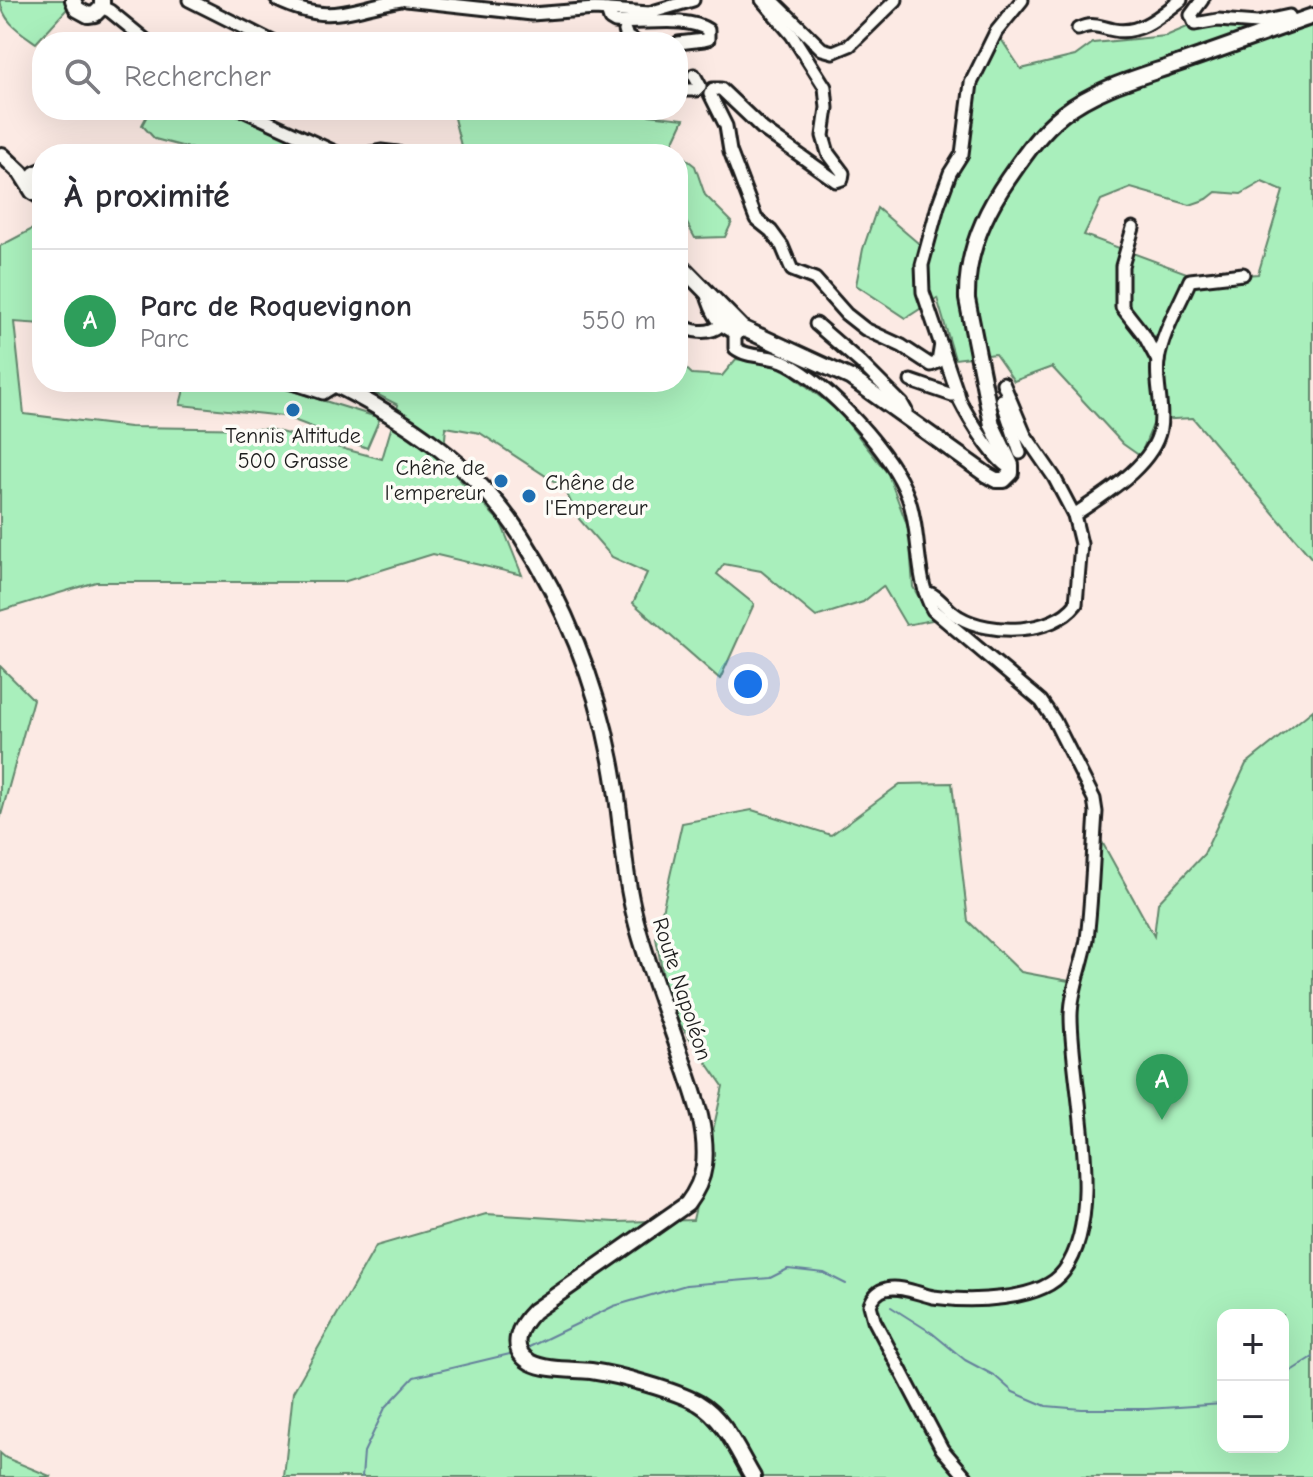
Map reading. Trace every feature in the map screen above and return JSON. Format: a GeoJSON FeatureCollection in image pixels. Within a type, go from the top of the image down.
{"type":"FeatureCollection","features":[{"type":"Feature","properties":{"kind":"main road"},"geometry":{"type":"LineString","coordinates":[[73,0],[77,9],[88,15],[95,14],[102,4]]}},
{"type":"Feature","properties":{"kind":"main road"},"geometry":{"type":"LineString","coordinates":[[688,273],[740,330],[851,378],[996,480],[1004,480],[1012,469],[992,425],[966,281],[971,254],[998,193],[1041,135],[1078,103],[1120,83],[1313,16]]}},
{"type":"Feature","properties":{"kind":"main road"},"geometry":{"type":"LineString","coordinates":[[1,154],[32,173]]}},
{"type":"Feature","properties":{"kind":"main road","name":"Route Napoléon"},"geometry":{"type":"LineString","coordinates":[[348,392],[411,426],[468,474],[502,510],[552,590],[585,667],[598,708],[614,773],[635,920],[702,1125],[702,1174],[690,1201],[670,1219],[534,1311],[519,1328],[517,1342],[520,1352],[537,1365],[608,1374],[694,1401],[717,1420],[753,1477]]}},
{"type":"Feature","properties":{"kind":"street"},"geometry":{"type":"LineString","coordinates":[[189,0],[253,32]]}},
{"type":"Feature","properties":{"kind":"street"},"geometry":{"type":"LineString","coordinates":[[277,0],[306,12],[335,15],[404,0],[532,14],[607,10],[649,13],[693,0]]}},
{"type":"Feature","properties":{"kind":"street"},"geometry":{"type":"LineString","coordinates":[[762,0],[792,35],[825,87],[827,108],[823,136],[828,153],[843,173],[842,179],[836,181],[763,129],[721,89],[713,89],[710,94],[726,126],[730,151],[756,219],[771,231],[782,246],[792,270],[815,279],[846,314],[865,329],[902,346],[931,365],[938,362],[941,344]]}},
{"type":"Feature","properties":{"kind":"street"},"geometry":{"type":"LineString","coordinates":[[772,0],[822,49],[833,52],[850,45],[896,0]]}},
{"type":"Feature","properties":{"kind":"street"},"geometry":{"type":"LineString","coordinates":[[1012,469],[1001,465],[967,416],[923,292],[922,265],[950,173],[962,154],[967,98],[977,67],[996,32],[1022,0]]}},
{"type":"Feature","properties":{"kind":"street"},"geometry":{"type":"LineString","coordinates":[[1202,0],[1191,15],[1195,24],[1218,20],[1257,23],[1284,16],[1289,16],[1293,23]]}},
{"type":"Feature","properties":{"kind":"street"},"geometry":{"type":"LineString","coordinates":[[1078,29],[1093,23],[1116,31],[1141,28],[1175,2]]}},
{"type":"Feature","properties":{"kind":"street"},"geometry":{"type":"LineString","coordinates":[[102,4],[136,32]]}},
{"type":"Feature","properties":{"kind":"street"},"geometry":{"type":"LineString","coordinates":[[607,10],[610,19],[615,22],[698,24],[708,30],[708,39],[688,42]]}},
{"type":"Feature","properties":{"kind":"street"},"geometry":{"type":"LineString","coordinates":[[688,90],[697,90],[700,86],[694,75]]}},
{"type":"Feature","properties":{"kind":"street"},"geometry":{"type":"LineString","coordinates":[[265,120],[317,144]]}},
{"type":"Feature","properties":{"kind":"street"},"geometry":{"type":"LineString","coordinates":[[1133,228],[1122,266],[1122,307],[1144,335],[1158,361]]}},
{"type":"Feature","properties":{"kind":"street"},"geometry":{"type":"LineString","coordinates":[[1074,515],[1140,466],[1160,431],[1158,361],[1170,324],[1190,280],[1243,274]]}},
{"type":"Feature","properties":{"kind":"street"},"geometry":{"type":"LineString","coordinates":[[706,292],[721,325],[729,331],[740,330]]}},
{"type":"Feature","properties":{"kind":"street"},"geometry":{"type":"LineString","coordinates":[[816,324],[902,404],[906,411],[904,415]]}},
{"type":"Feature","properties":{"kind":"street"},"geometry":{"type":"LineString","coordinates":[[688,330],[715,330],[721,325]]}},
{"type":"Feature","properties":{"kind":"street"},"geometry":{"type":"LineString","coordinates":[[740,330],[733,343],[740,352],[784,361],[839,401],[887,461],[907,493],[914,517],[925,592],[933,610],[1041,701],[1080,766],[1094,799],[1096,812],[1087,938],[1071,1015],[1084,1147],[1085,1197],[1080,1238],[1074,1255],[1067,1268],[1053,1282],[1021,1296],[948,1299],[889,1288],[875,1294],[870,1305],[874,1320],[942,1449],[966,1477]]}},
{"type":"Feature","properties":{"kind":"street"},"geometry":{"type":"LineString","coordinates":[[911,381],[952,395],[958,393]]}},
{"type":"Feature","properties":{"kind":"street"},"geometry":{"type":"LineString","coordinates":[[925,592],[933,593],[959,618],[983,626],[1010,629],[1059,620],[1072,610],[1078,597],[1081,544],[1074,515],[1054,477],[1025,435],[1003,383],[1000,394],[1020,453]]}},
{"type":"Feature","properties":{"kind":"green space"},"geometry":{"type":"Polygon","coordinates":[[[0,0],[65,0],[67,9],[46,32],[32,32],[32,40],[8,20],[0,0]]]}},
{"type":"Feature","properties":{"kind":"green space"},"geometry":{"type":"Polygon","coordinates":[[[1313,21],[1313,560],[1193,418],[1155,420],[1140,456],[1123,444],[1052,367],[1014,381],[995,354],[955,359],[937,298],[906,318],[856,285],[863,249],[877,208],[932,255],[945,193],[965,152],[979,67],[999,36],[1021,69],[1075,56],[1093,43],[1166,36],[1199,22],[1253,28],[1266,37],[1313,21]],[[1262,182],[1241,194],[1216,192],[1190,205],[1131,188],[1101,200],[1084,235],[1200,278],[1258,274],[1283,191],[1262,182]]]}},
{"type":"Feature","properties":{"kind":"green space"},"geometry":{"type":"Polygon","coordinates":[[[145,120],[267,120],[302,144],[174,144],[155,139],[142,125],[145,120]]]}},
{"type":"Feature","properties":{"kind":"green space"},"geometry":{"type":"Polygon","coordinates":[[[454,120],[684,120],[672,144],[460,144],[454,120]]]}},
{"type":"Feature","properties":{"kind":"green space"},"geometry":{"type":"Polygon","coordinates":[[[688,160],[695,166],[705,195],[732,222],[725,237],[695,238],[688,225],[688,160]]]}},
{"type":"Feature","properties":{"kind":"green space"},"geometry":{"type":"Polygon","coordinates":[[[32,229],[32,323],[14,322],[24,414],[130,427],[269,429],[382,459],[398,405],[373,392],[688,392],[688,370],[692,374],[722,376],[736,359],[784,368],[839,412],[888,474],[909,530],[913,587],[932,620],[906,625],[883,586],[863,602],[816,617],[761,571],[724,564],[717,574],[754,604],[720,679],[633,603],[647,573],[612,557],[579,519],[564,488],[480,433],[446,427],[443,462],[501,523],[522,575],[433,554],[343,582],[96,582],[0,611],[0,246],[32,229]]]}},
{"type":"Feature","properties":{"kind":"green space","name":"Tennis Altitude 500 Grasse"},"geometry":{"type":"Polygon","coordinates":[[[183,392],[296,392],[380,418],[367,448],[283,416],[180,405],[183,392]]]}},
{"type":"Feature","properties":{"kind":"green space"},"geometry":{"type":"Polygon","coordinates":[[[0,666],[33,699],[0,819],[0,666]]]}},
{"type":"Feature","properties":{"kind":"green space"},"geometry":{"type":"Polygon","coordinates":[[[1313,710],[1313,1477],[284,1477],[293,1392],[376,1246],[486,1214],[615,1222],[693,1220],[723,1086],[669,1008],[656,938],[682,823],[752,810],[831,835],[900,784],[952,783],[968,921],[1021,972],[1080,983],[1096,831],[1154,936],[1158,903],[1204,854],[1246,764],[1313,710]]]}},
{"type":"Feature","properties":{"kind":"green space"},"geometry":{"type":"Polygon","coordinates":[[[0,1453],[6,1458],[52,1477],[0,1477],[0,1453]]]}},
{"type":"Feature","properties":{"kind":"waterway"},"geometry":{"type":"LineString","coordinates":[[527,1348],[614,1306],[686,1285],[770,1278],[788,1269],[824,1273],[846,1284]]}},
{"type":"Feature","properties":{"kind":"waterway"},"geometry":{"type":"LineString","coordinates":[[891,1307],[932,1333],[965,1360],[995,1376],[1013,1392],[1046,1406],[1147,1409],[1217,1404]]}},
{"type":"Feature","properties":{"kind":"waterway"},"geometry":{"type":"LineString","coordinates":[[362,1477],[364,1452],[385,1408],[414,1377],[514,1353]]}},
{"type":"Feature","properties":{"kind":"waterway"},"geometry":{"type":"LineString","coordinates":[[1289,1372],[1313,1357]]}},
{"type":"Feature","properties":{"kind":"place","name":"Tennis Altitude 500 Grasse"},"geometry":{"type":"Point","coordinates":[293,410]}},
{"type":"Feature","properties":{"kind":"place","name":"Chêne de l'empereur"},"geometry":{"type":"Point","coordinates":[501,481]}},
{"type":"Feature","properties":{"kind":"place","name":"Chêne de l'Empereur"},"geometry":{"type":"Point","coordinates":[529,496]}},
{"type":"Feature","properties":{"kind":"place","name":"Parc de Roquevignon"},"geometry":{"type":"Point","coordinates":[1162,1120]}}]}
